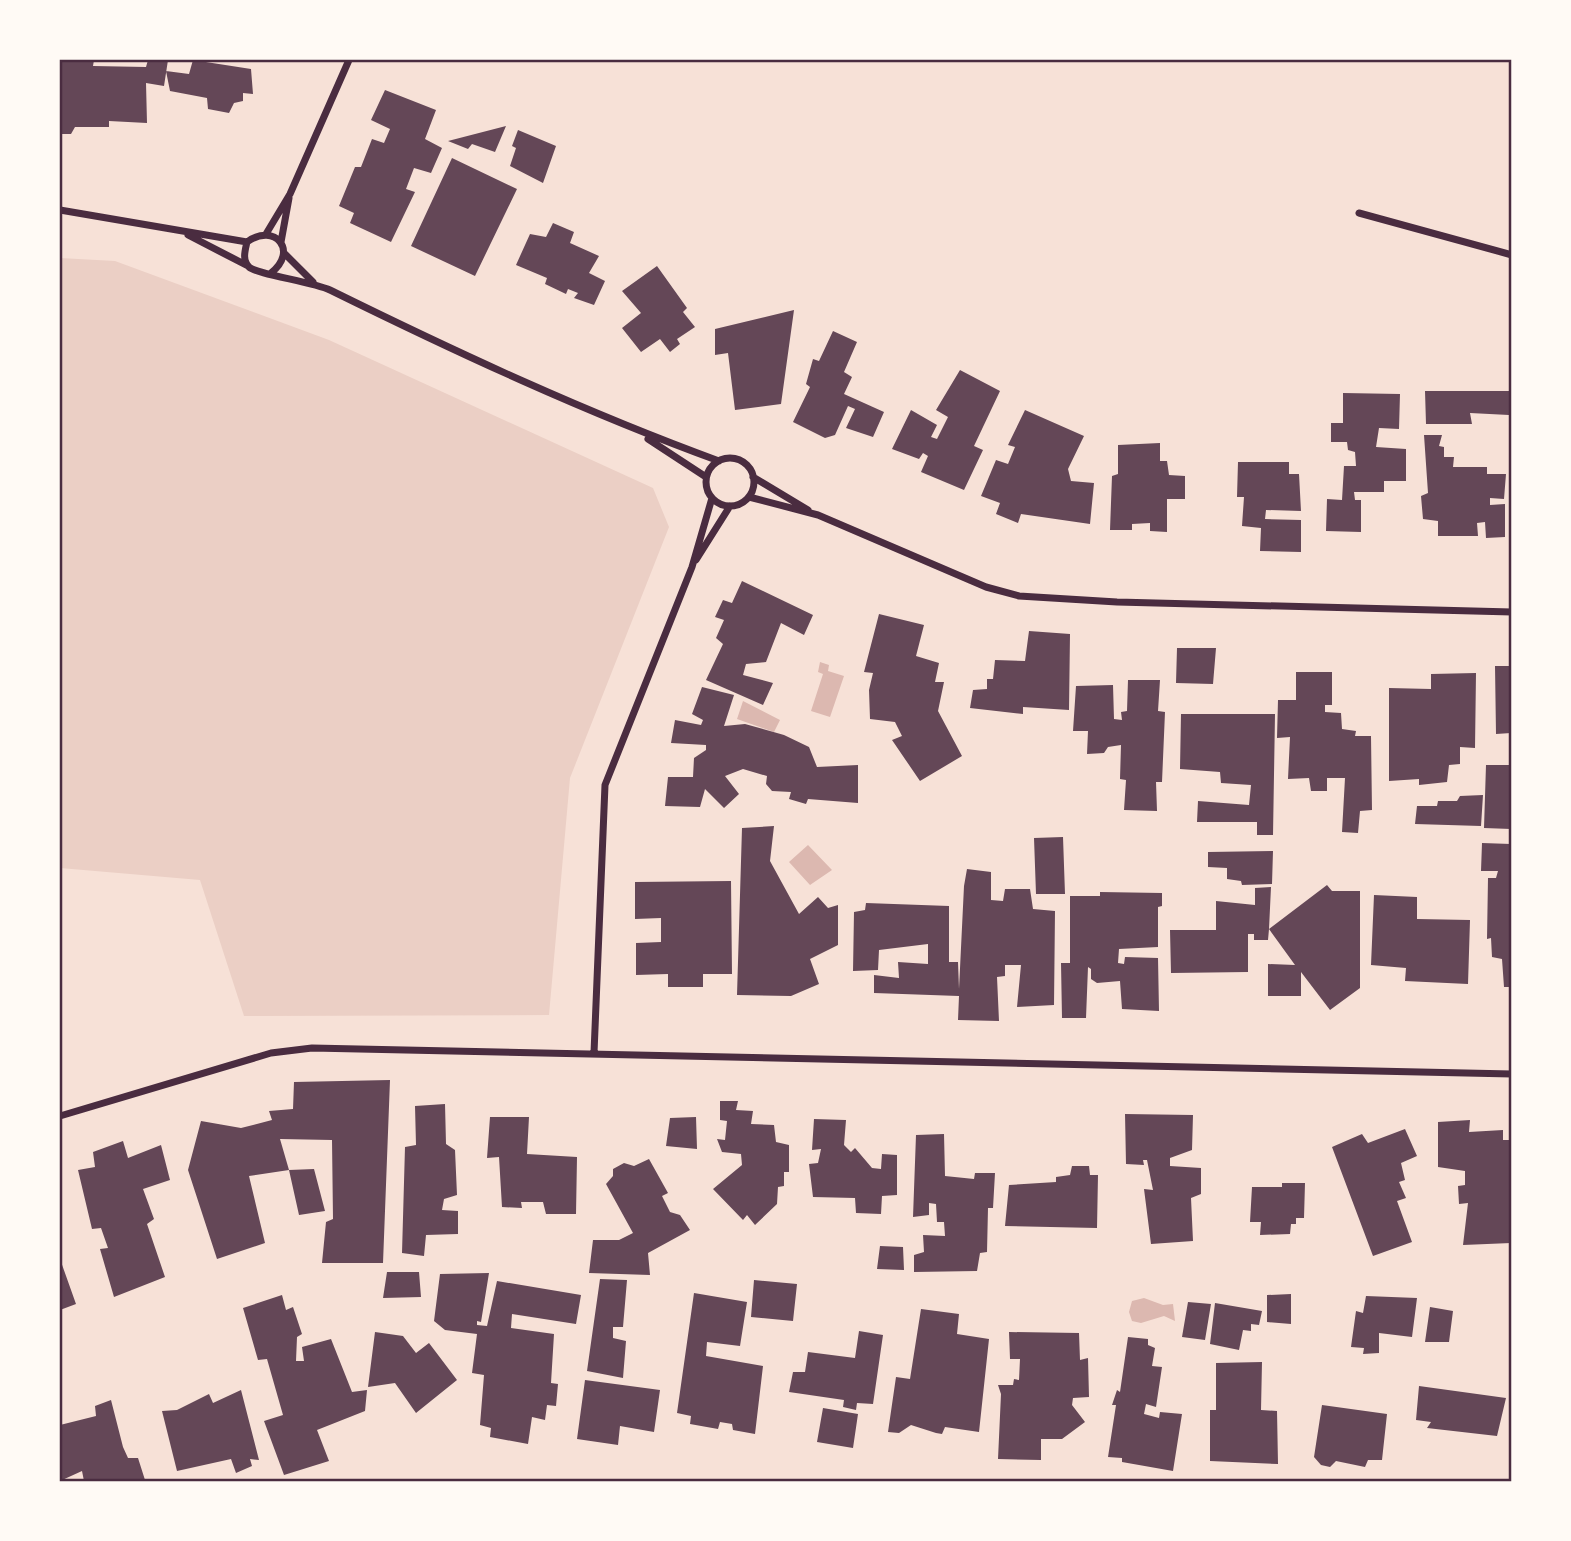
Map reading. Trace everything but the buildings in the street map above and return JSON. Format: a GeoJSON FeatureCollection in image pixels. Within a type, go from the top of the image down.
{"type":"FeatureCollection","features":[{"type":"Feature","properties":{"kind":"street"},"geometry":{"type":"LineString","coordinates":[[266,234],[290,194],[349,60]]}},
{"type":"Feature","properties":{"kind":"street"},"geometry":{"type":"LineString","coordinates":[[290,194],[281,242],[285,254],[313,282]]}},
{"type":"Feature","properties":{"kind":"street"},"geometry":{"type":"LineString","coordinates":[[60,210],[247,242]]}},
{"type":"Feature","properties":{"kind":"street"},"geometry":{"type":"LineString","coordinates":[[1359,213],[1511,255]]}},
{"type":"Feature","properties":{"kind":"street"},"geometry":{"type":"LineString","coordinates":[[182,232],[258,273],[313,282],[508,377],[635,430],[719,461],[740,460],[753,477],[818,515],[986,587],[1019,596],[1118,602],[1511,612]]}},
{"type":"Feature","properties":{"kind":"street"},"geometry":{"type":"LineString","coordinates":[[248,266],[244,255],[247,242],[258,234],[266,234],[281,242]]}},
{"type":"Feature","properties":{"kind":"street"},"geometry":{"type":"LineString","coordinates":[[271,273],[280,265],[285,254]]}},
{"type":"Feature","properties":{"kind":"street"},"geometry":{"type":"LineString","coordinates":[[635,430],[706,477]]}},
{"type":"Feature","properties":{"kind":"street"},"geometry":{"type":"LineString","coordinates":[[719,461],[706,477],[706,488],[712,498],[730,506]]}},
{"type":"Feature","properties":{"kind":"street"},"geometry":{"type":"LineString","coordinates":[[749,496],[753,477]]}},
{"type":"Feature","properties":{"kind":"street"},"geometry":{"type":"LineString","coordinates":[[692,567],[730,506],[749,496],[818,515]]}},
{"type":"Feature","properties":{"kind":"street"},"geometry":{"type":"LineString","coordinates":[[594,1053],[605,785],[692,567],[712,498]]}},
{"type":"Feature","properties":{"kind":"street"},"geometry":{"type":"LineString","coordinates":[[60,1116],[271,1053],[312,1048],[1511,1074]]}},
{"type":"Feature","properties":{"kind":"shaded area"},"geometry":{"type":"Polygon","coordinates":[[[60,258],[115,261],[329,340],[653,488],[669,527],[570,778],[549,1015],[244,1016],[200,880],[60,868],[60,258]]]}},
{"type":"Feature","properties":{"kind":"shaded area"},"geometry":{"type":"Polygon","coordinates":[[[820,662],[829,665],[828,671],[844,676],[830,717],[811,711],[823,674],[818,672],[820,662]]]}},
{"type":"Feature","properties":{"kind":"shaded area"},"geometry":{"type":"Polygon","coordinates":[[[743,701],[780,720],[774,732],[737,719],[743,701]]]}},
{"type":"Feature","properties":{"kind":"shaded area"},"geometry":{"type":"Polygon","coordinates":[[[808,845],[832,870],[810,885],[789,862],[808,845]]]}},
{"type":"Feature","properties":{"kind":"shaded area"},"geometry":{"type":"Polygon","coordinates":[[[1144,1298],[1163,1305],[1173,1304],[1175,1321],[1164,1316],[1141,1323],[1132,1321],[1129,1312],[1132,1301],[1144,1298]]]}}]}
